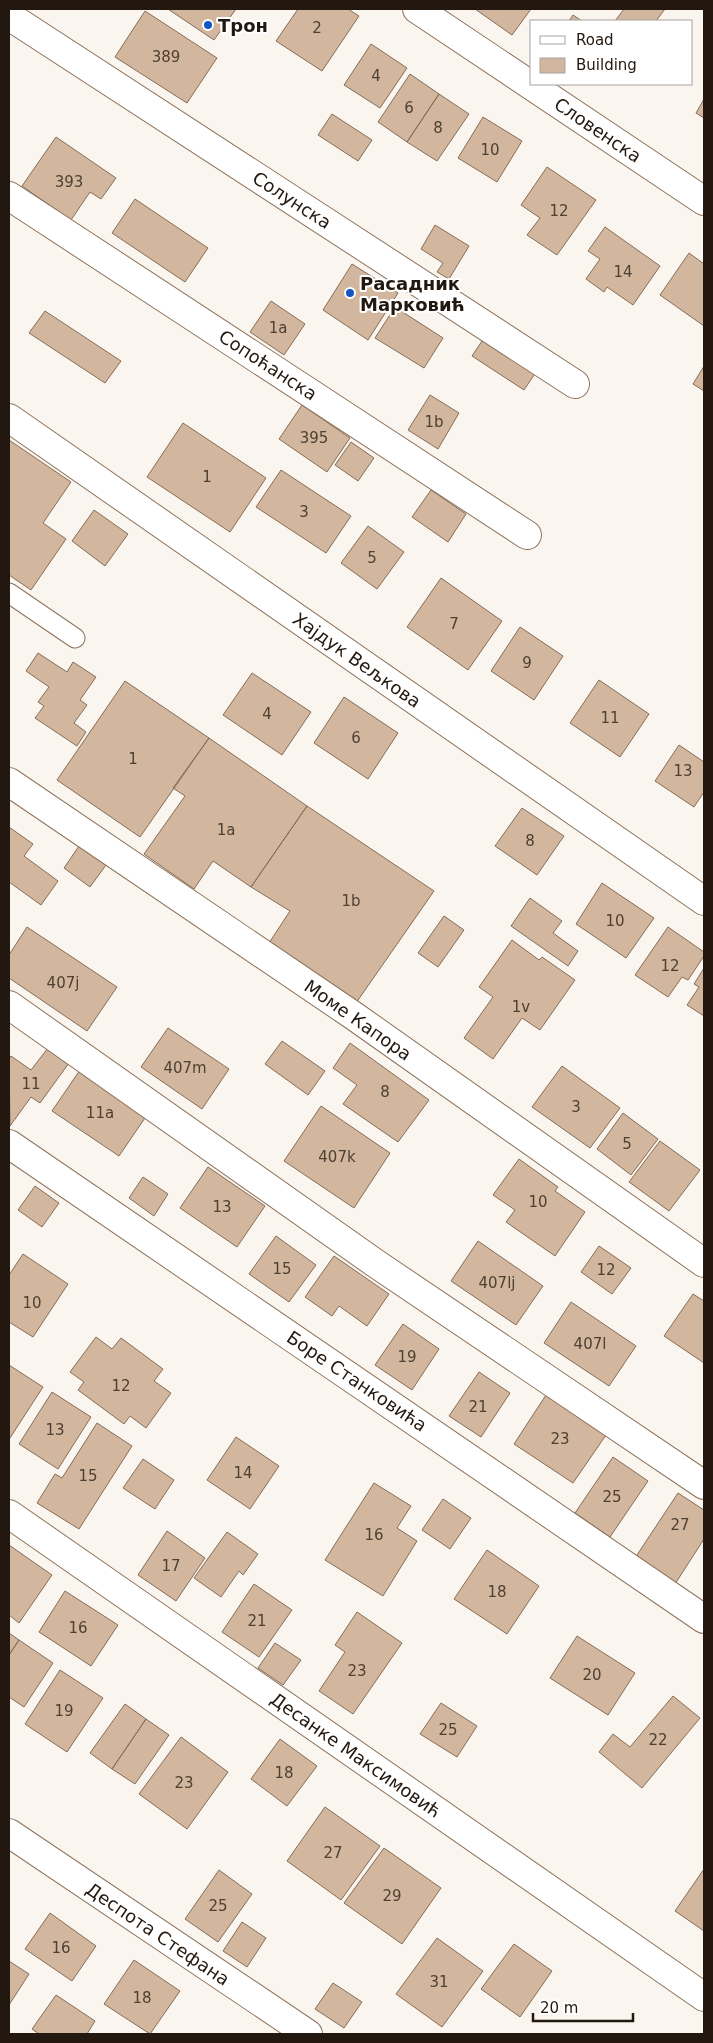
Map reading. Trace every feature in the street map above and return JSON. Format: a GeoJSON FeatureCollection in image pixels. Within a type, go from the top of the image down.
{"type":"FeatureCollection","features":[{"type":"Feature","properties":{"kind":"street","name":"Словенска"},"geometry":{"type":"LineString","coordinates":[[417,9],[530,85]]}},
{"type":"Feature","properties":{"kind":"street","name":"Солунска"},"geometry":{"type":"LineString","coordinates":[[9,16],[575,384]]}},
{"type":"Feature","properties":{"kind":"street","name":"Словенска"},"geometry":{"type":"LineString","coordinates":[[531,85],[704,201]]}},
{"type":"Feature","properties":{"kind":"street","name":"Сопоћанска"},"geometry":{"type":"LineString","coordinates":[[9,196],[527,535]]}},
{"type":"Feature","properties":{"kind":"street","name":"Хајдук Вељкова"},"geometry":{"type":"LineString","coordinates":[[9,418],[704,901]]}},
{"type":"Feature","properties":{"kind":"street","name":"Моме Капора"},"geometry":{"type":"LineString","coordinates":[[9,782],[354,1016],[704,1262]]}},
{"type":"Feature","properties":{"kind":"street"},"geometry":{"type":"LineString","coordinates":[[9,1005],[360,1252],[704,1485]]}},
{"type":"Feature","properties":{"kind":"street","name":"Боре Станковића"},"geometry":{"type":"LineString","coordinates":[[9,1144],[704,1619]]}},
{"type":"Feature","properties":{"kind":"street","name":"Десанке Максимовић"},"geometry":{"type":"LineString","coordinates":[[9,1514],[704,1997]]}},
{"type":"Feature","properties":{"kind":"street","name":"Деспота Стефана"},"geometry":{"type":"LineString","coordinates":[[9,1833],[308,2034]]}},
{"type":"Feature","properties":{"kind":"lane"},"geometry":{"type":"LineString","coordinates":[[9,593],[75,638]]}},
{"type":"Feature","properties":{"kind":"building","name":"Трон"},"geometry":{"type":"Polygon","coordinates":[[[168,9],[236,9],[214,40],[168,9]]]}},
{"type":"Feature","properties":{"kind":"building"},"geometry":{"type":"Polygon","coordinates":[[[298,9],[348,9],[359,16],[322,71],[276,41],[298,9]]]}},
{"type":"Feature","properties":{"kind":"building"},"geometry":{"type":"Polygon","coordinates":[[[475,9],[531,9],[512,35],[475,9]]]}},
{"type":"Feature","properties":{"kind":"building"},"geometry":{"type":"Polygon","coordinates":[[[624,9],[665,9],[657,20],[616,20],[624,9]]]}},
{"type":"Feature","properties":{"kind":"building"},"geometry":{"type":"Polygon","coordinates":[[[145,11],[217,58],[187,103],[115,57],[145,11]]]}},
{"type":"Feature","properties":{"kind":"building"},"geometry":{"type":"Polygon","coordinates":[[[573,15],[580,20],[570,20],[573,15]]]}},
{"type":"Feature","properties":{"kind":"building"},"geometry":{"type":"Polygon","coordinates":[[[371,44],[407,68],[380,108],[344,85],[371,44]]]}},
{"type":"Feature","properties":{"kind":"building"},"geometry":{"type":"Polygon","coordinates":[[[410,74],[439,94],[407,142],[378,122],[410,74]]]}},
{"type":"Feature","properties":{"kind":"building"},"geometry":{"type":"Polygon","coordinates":[[[439,94],[469,114],[437,161],[407,142],[439,94]]]}},
{"type":"Feature","properties":{"kind":"building"},"geometry":{"type":"Polygon","coordinates":[[[704,99],[704,118],[696,113],[704,99]]]}},
{"type":"Feature","properties":{"kind":"building"},"geometry":{"type":"Polygon","coordinates":[[[332,114],[372,140],[358,161],[318,135],[332,114]]]}},
{"type":"Feature","properties":{"kind":"building"},"geometry":{"type":"Polygon","coordinates":[[[483,117],[522,141],[497,182],[458,158],[483,117]]]}},
{"type":"Feature","properties":{"kind":"building"},"geometry":{"type":"Polygon","coordinates":[[[56,137],[116,178],[101,199],[90,192],[71,220],[22,186],[56,137]]]}},
{"type":"Feature","properties":{"kind":"building"},"geometry":{"type":"Polygon","coordinates":[[[547,167],[596,200],[557,255],[527,235],[540,218],[521,205],[547,167]]]}},
{"type":"Feature","properties":{"kind":"building"},"geometry":{"type":"Polygon","coordinates":[[[135,199],[208,248],[185,282],[112,233],[135,199]]]}},
{"type":"Feature","properties":{"kind":"building"},"geometry":{"type":"Polygon","coordinates":[[[435,225],[469,246],[449,279],[437,272],[443,263],[421,249],[435,225]]]}},
{"type":"Feature","properties":{"kind":"building"},"geometry":{"type":"Polygon","coordinates":[[[605,227],[660,266],[633,305],[607,287],[604,292],[586,279],[600,259],[588,251],[605,227]]]}},
{"type":"Feature","properties":{"kind":"building"},"geometry":{"type":"Polygon","coordinates":[[[689,253],[704,264],[704,326],[660,295],[689,253]]]}},
{"type":"Feature","properties":{"kind":"building"},"geometry":{"type":"Polygon","coordinates":[[[352,264],[398,293],[368,340],[323,310],[352,264]]]}},
{"type":"Feature","properties":{"kind":"building"},"geometry":{"type":"Polygon","coordinates":[[[271,301],[305,324],[284,355],[250,332],[271,301]]]}},
{"type":"Feature","properties":{"kind":"building"},"geometry":{"type":"Polygon","coordinates":[[[395,307],[443,338],[424,368],[375,338],[395,307]]]}},
{"type":"Feature","properties":{"kind":"building"},"geometry":{"type":"Polygon","coordinates":[[[45,311],[121,361],[105,383],[29,333],[45,311]]]}},
{"type":"Feature","properties":{"kind":"building"},"geometry":{"type":"Polygon","coordinates":[[[484,338],[536,372],[524,390],[472,356],[484,338]]]}},
{"type":"Feature","properties":{"kind":"building"},"geometry":{"type":"Polygon","coordinates":[[[704,366],[704,391],[693,384],[704,366]]]}},
{"type":"Feature","properties":{"kind":"building"},"geometry":{"type":"Polygon","coordinates":[[[430,395],[459,413],[438,449],[408,430],[430,395]]]}},
{"type":"Feature","properties":{"kind":"building"},"geometry":{"type":"Polygon","coordinates":[[[302,405],[350,438],[327,472],[279,439],[302,405]]]}},
{"type":"Feature","properties":{"kind":"building"},"geometry":{"type":"Polygon","coordinates":[[[183,423],[266,478],[230,532],[147,477],[183,423]]]}},
{"type":"Feature","properties":{"kind":"building"},"geometry":{"type":"Polygon","coordinates":[[[9,440],[71,482],[43,523],[66,539],[31,590],[9,575],[9,440]]]}},
{"type":"Feature","properties":{"kind":"building"},"geometry":{"type":"Polygon","coordinates":[[[351,442],[374,458],[358,481],[335,465],[351,442]]]}},
{"type":"Feature","properties":{"kind":"building"},"geometry":{"type":"Polygon","coordinates":[[[281,470],[351,516],[326,553],[256,507],[281,470]]]}},
{"type":"Feature","properties":{"kind":"building"},"geometry":{"type":"Polygon","coordinates":[[[431,490],[466,514],[448,542],[412,517],[431,490]]]}},
{"type":"Feature","properties":{"kind":"building"},"geometry":{"type":"Polygon","coordinates":[[[94,510],[128,534],[105,566],[72,541],[94,510]]]}},
{"type":"Feature","properties":{"kind":"building"},"geometry":{"type":"Polygon","coordinates":[[[368,526],[404,552],[377,589],[341,563],[368,526]]]}},
{"type":"Feature","properties":{"kind":"building"},"geometry":{"type":"Polygon","coordinates":[[[441,578],[502,621],[468,670],[407,627],[441,578]]]}},
{"type":"Feature","properties":{"kind":"building"},"geometry":{"type":"Polygon","coordinates":[[[520,627],[563,656],[534,700],[491,671],[520,627]]]}},
{"type":"Feature","properties":{"kind":"building"},"geometry":{"type":"Polygon","coordinates":[[[38,653],[67,672],[73,662],[96,677],[80,700],[87,705],[74,723],[86,732],[77,746],[35,718],[44,706],[38,702],[49,687],[26,671],[38,653]]]}},
{"type":"Feature","properties":{"kind":"building"},"geometry":{"type":"Polygon","coordinates":[[[252,673],[311,712],[282,755],[223,715],[252,673]]]}},
{"type":"Feature","properties":{"kind":"building"},"geometry":{"type":"Polygon","coordinates":[[[599,680],[649,714],[620,757],[570,723],[599,680]]]}},
{"type":"Feature","properties":{"kind":"building"},"geometry":{"type":"Polygon","coordinates":[[[125,681],[209,738],[140,837],[57,780],[125,681]]]}},
{"type":"Feature","properties":{"kind":"building"},"geometry":{"type":"Polygon","coordinates":[[[344,697],[398,733],[368,779],[314,743],[344,697]]]}},
{"type":"Feature","properties":{"kind":"building"},"geometry":{"type":"Polygon","coordinates":[[[209,738],[307,806],[251,887],[213,861],[194,889],[144,854],[185,796],[173,788],[209,738]]]}},
{"type":"Feature","properties":{"kind":"building"},"geometry":{"type":"Polygon","coordinates":[[[679,745],[704,762],[704,792],[694,807],[655,781],[679,745]]]}},
{"type":"Feature","properties":{"kind":"building"},"geometry":{"type":"Polygon","coordinates":[[[307,806],[434,891],[356,1003],[269,943],[290,911],[251,887],[307,806]]]}},
{"type":"Feature","properties":{"kind":"building"},"geometry":{"type":"Polygon","coordinates":[[[522,808],[564,836],[537,875],[495,846],[522,808]]]}},
{"type":"Feature","properties":{"kind":"building"},"geometry":{"type":"Polygon","coordinates":[[[9,827],[33,844],[24,856],[58,881],[41,905],[9,882],[9,827]]]}},
{"type":"Feature","properties":{"kind":"building"},"geometry":{"type":"Polygon","coordinates":[[[79,846],[106,865],[90,887],[64,868],[79,846]]]}},
{"type":"Feature","properties":{"kind":"building"},"geometry":{"type":"Polygon","coordinates":[[[602,883],[654,918],[626,958],[576,924],[602,883]]]}},
{"type":"Feature","properties":{"kind":"building"},"geometry":{"type":"Polygon","coordinates":[[[530,898],[562,921],[553,933],[578,951],[568,966],[511,926],[530,898]]]}},
{"type":"Feature","properties":{"kind":"building"},"geometry":{"type":"Polygon","coordinates":[[[444,916],[464,930],[438,967],[418,953],[444,916]]]}},
{"type":"Feature","properties":{"kind":"building"},"geometry":{"type":"Polygon","coordinates":[[[27,927],[117,987],[87,1031],[9,978],[9,955],[27,927]]]}},
{"type":"Feature","properties":{"kind":"building"},"geometry":{"type":"Polygon","coordinates":[[[668,927],[704,952],[704,956],[688,980],[682,977],[668,997],[635,975],[668,927]]]}},
{"type":"Feature","properties":{"kind":"building"},"geometry":{"type":"Polygon","coordinates":[[[512,940],[539,960],[542,957],[575,980],[540,1030],[522,1018],[493,1059],[464,1038],[493,997],[479,987],[512,940]]]}},
{"type":"Feature","properties":{"kind":"building"},"geometry":{"type":"Polygon","coordinates":[[[704,968],[704,1016],[687,1005],[699,987],[694,984],[704,968]]]}},
{"type":"Feature","properties":{"kind":"building"},"geometry":{"type":"Polygon","coordinates":[[[168,1028],[229,1069],[202,1109],[141,1067],[168,1028]]]}},
{"type":"Feature","properties":{"kind":"building"},"geometry":{"type":"Polygon","coordinates":[[[282,1041],[325,1071],[308,1095],[265,1064],[282,1041]]]}},
{"type":"Feature","properties":{"kind":"building"},"geometry":{"type":"Polygon","coordinates":[[[350,1043],[429,1100],[398,1142],[343,1104],[357,1085],[333,1068],[350,1043]]]}},
{"type":"Feature","properties":{"kind":"building"},"geometry":{"type":"Polygon","coordinates":[[[48,1048],[69,1063],[40,1103],[31,1097],[10,1126],[9,1059],[11,1056],[31,1070],[48,1048]]]}},
{"type":"Feature","properties":{"kind":"building"},"geometry":{"type":"Polygon","coordinates":[[[562,1066],[620,1108],[590,1148],[532,1107],[562,1066]]]}},
{"type":"Feature","properties":{"kind":"building"},"geometry":{"type":"Polygon","coordinates":[[[80,1070],[147,1115],[119,1156],[52,1111],[80,1070]]]}},
{"type":"Feature","properties":{"kind":"building"},"geometry":{"type":"Polygon","coordinates":[[[321,1106],[390,1153],[354,1208],[284,1161],[321,1106]]]}},
{"type":"Feature","properties":{"kind":"building"},"geometry":{"type":"Polygon","coordinates":[[[623,1113],[658,1139],[631,1175],[597,1149],[623,1113]]]}},
{"type":"Feature","properties":{"kind":"building"},"geometry":{"type":"Polygon","coordinates":[[[660,1141],[700,1170],[669,1211],[629,1182],[660,1141]]]}},
{"type":"Feature","properties":{"kind":"building"},"geometry":{"type":"Polygon","coordinates":[[[519,1159],[558,1187],[555,1191],[585,1212],[555,1256],[506,1222],[515,1210],[493,1195],[519,1159]]]}},
{"type":"Feature","properties":{"kind":"building"},"geometry":{"type":"Polygon","coordinates":[[[208,1167],[265,1206],[237,1247],[180,1208],[208,1167]]]}},
{"type":"Feature","properties":{"kind":"building"},"geometry":{"type":"Polygon","coordinates":[[[143,1177],[168,1194],[154,1216],[129,1198],[143,1177]]]}},
{"type":"Feature","properties":{"kind":"building"},"geometry":{"type":"Polygon","coordinates":[[[35,1186],[59,1203],[42,1227],[18,1210],[35,1186]]]}},
{"type":"Feature","properties":{"kind":"building"},"geometry":{"type":"Polygon","coordinates":[[[276,1236],[316,1265],[289,1302],[249,1274],[276,1236]]]}},
{"type":"Feature","properties":{"kind":"building"},"geometry":{"type":"Polygon","coordinates":[[[478,1241],[543,1286],[516,1325],[451,1281],[478,1241]]]}},
{"type":"Feature","properties":{"kind":"building"},"geometry":{"type":"Polygon","coordinates":[[[599,1246],[631,1268],[612,1294],[581,1272],[599,1246]]]}},
{"type":"Feature","properties":{"kind":"building"},"geometry":{"type":"Polygon","coordinates":[[[23,1254],[68,1284],[33,1337],[9,1322],[9,1275],[23,1254]]]}},
{"type":"Feature","properties":{"kind":"building"},"geometry":{"type":"Polygon","coordinates":[[[334,1256],[389,1294],[367,1326],[339,1306],[332,1316],[305,1297],[334,1256]]]}},
{"type":"Feature","properties":{"kind":"building"},"geometry":{"type":"Polygon","coordinates":[[[693,1294],[704,1301],[704,1363],[664,1336],[693,1294]]]}},
{"type":"Feature","properties":{"kind":"building"},"geometry":{"type":"Polygon","coordinates":[[[571,1302],[636,1346],[609,1386],[544,1343],[571,1302]]]}},
{"type":"Feature","properties":{"kind":"building"},"geometry":{"type":"Polygon","coordinates":[[[403,1324],[439,1349],[412,1390],[375,1365],[403,1324]]]}},
{"type":"Feature","properties":{"kind":"building"},"geometry":{"type":"Polygon","coordinates":[[[96,1337],[112,1349],[121,1338],[163,1369],[154,1381],[171,1393],[146,1428],[130,1416],[124,1424],[78,1390],[84,1382],[70,1372],[96,1337]]]}},
{"type":"Feature","properties":{"kind":"building"},"geometry":{"type":"Polygon","coordinates":[[[9,1365],[43,1387],[10,1438],[9,1436],[9,1365]]]}},
{"type":"Feature","properties":{"kind":"building"},"geometry":{"type":"Polygon","coordinates":[[[479,1372],[510,1393],[481,1437],[449,1416],[479,1372]]]}},
{"type":"Feature","properties":{"kind":"building"},"geometry":{"type":"Polygon","coordinates":[[[52,1392],[91,1417],[58,1469],[19,1444],[52,1392]]]}},
{"type":"Feature","properties":{"kind":"building"},"geometry":{"type":"Polygon","coordinates":[[[546,1395],[606,1435],[573,1483],[514,1444],[546,1395]]]}},
{"type":"Feature","properties":{"kind":"building"},"geometry":{"type":"Polygon","coordinates":[[[97,1423],[132,1446],[79,1529],[37,1503],[55,1474],[62,1478],[97,1423]]]}},
{"type":"Feature","properties":{"kind":"building"},"geometry":{"type":"Polygon","coordinates":[[[236,1437],[279,1466],[250,1509],[207,1480],[236,1437]]]}},
{"type":"Feature","properties":{"kind":"building"},"geometry":{"type":"Polygon","coordinates":[[[613,1457],[648,1481],[610,1537],[575,1513],[613,1457]]]}},
{"type":"Feature","properties":{"kind":"building"},"geometry":{"type":"Polygon","coordinates":[[[143,1459],[174,1480],[155,1509],[123,1488],[143,1459]]]}},
{"type":"Feature","properties":{"kind":"building"},"geometry":{"type":"Polygon","coordinates":[[[374,1483],[411,1506],[397,1528],[417,1541],[383,1596],[325,1560],[374,1483]]]}},
{"type":"Feature","properties":{"kind":"building"},"geometry":{"type":"Polygon","coordinates":[[[678,1493],[704,1510],[704,1539],[675,1584],[635,1558],[678,1493]]]}},
{"type":"Feature","properties":{"kind":"building"},"geometry":{"type":"Polygon","coordinates":[[[443,1499],[471,1518],[450,1549],[422,1530],[443,1499]]]}},
{"type":"Feature","properties":{"kind":"building"},"geometry":{"type":"Polygon","coordinates":[[[167,1531],[205,1558],[176,1601],[138,1575],[167,1531]]]}},
{"type":"Feature","properties":{"kind":"building"},"geometry":{"type":"Polygon","coordinates":[[[227,1532],[258,1554],[243,1575],[239,1571],[221,1597],[194,1578],[227,1532]]]}},
{"type":"Feature","properties":{"kind":"building"},"geometry":{"type":"Polygon","coordinates":[[[9,1545],[52,1575],[19,1623],[9,1615],[9,1545]]]}},
{"type":"Feature","properties":{"kind":"building"},"geometry":{"type":"Polygon","coordinates":[[[487,1550],[539,1586],[507,1634],[454,1599],[487,1550]]]}},
{"type":"Feature","properties":{"kind":"building"},"geometry":{"type":"Polygon","coordinates":[[[254,1584],[292,1610],[259,1657],[222,1632],[254,1584]]]}},
{"type":"Feature","properties":{"kind":"building"},"geometry":{"type":"Polygon","coordinates":[[[65,1591],[118,1625],[91,1666],[39,1632],[65,1591]]]}},
{"type":"Feature","properties":{"kind":"building"},"geometry":{"type":"Polygon","coordinates":[[[357,1612],[402,1643],[353,1714],[319,1691],[345,1652],[335,1645],[357,1612]]]}},
{"type":"Feature","properties":{"kind":"building"},"geometry":{"type":"Polygon","coordinates":[[[9,1633],[19,1640],[9,1655],[9,1633]]]}},
{"type":"Feature","properties":{"kind":"building"},"geometry":{"type":"Polygon","coordinates":[[[577,1636],[635,1673],[608,1715],[550,1678],[577,1636]]]}},
{"type":"Feature","properties":{"kind":"building"},"geometry":{"type":"Polygon","coordinates":[[[19,1640],[53,1663],[24,1707],[9,1697],[9,1655],[19,1640]]]}},
{"type":"Feature","properties":{"kind":"building"},"geometry":{"type":"Polygon","coordinates":[[[275,1643],[301,1660],[283,1685],[258,1668],[275,1643]]]}},
{"type":"Feature","properties":{"kind":"building"},"geometry":{"type":"Polygon","coordinates":[[[60,1670],[103,1698],[67,1752],[25,1724],[60,1670]]]}},
{"type":"Feature","properties":{"kind":"building"},"geometry":{"type":"Polygon","coordinates":[[[673,1696],[700,1718],[642,1788],[599,1752],[613,1734],[630,1747],[673,1696]]]}},
{"type":"Feature","properties":{"kind":"building"},"geometry":{"type":"Polygon","coordinates":[[[441,1703],[477,1726],[457,1757],[420,1734],[441,1703]]]}},
{"type":"Feature","properties":{"kind":"building"},"geometry":{"type":"Polygon","coordinates":[[[125,1704],[146,1719],[112,1769],[90,1753],[125,1704]]]}},
{"type":"Feature","properties":{"kind":"building"},"geometry":{"type":"Polygon","coordinates":[[[146,1719],[169,1735],[135,1784],[112,1769],[146,1719]]]}},
{"type":"Feature","properties":{"kind":"building"},"geometry":{"type":"Polygon","coordinates":[[[181,1737],[228,1772],[187,1829],[139,1794],[181,1737]]]}},
{"type":"Feature","properties":{"kind":"building"},"geometry":{"type":"Polygon","coordinates":[[[280,1739],[317,1766],[287,1806],[251,1779],[280,1739]]]}},
{"type":"Feature","properties":{"kind":"building"},"geometry":{"type":"Polygon","coordinates":[[[325,1807],[380,1846],[341,1900],[287,1861],[325,1807]]]}},
{"type":"Feature","properties":{"kind":"building"},"geometry":{"type":"Polygon","coordinates":[[[384,1848],[441,1888],[402,1944],[344,1903],[384,1848]]]}},
{"type":"Feature","properties":{"kind":"building"},"geometry":{"type":"Polygon","coordinates":[[[704,1869],[704,1931],[675,1911],[704,1869]]]}},
{"type":"Feature","properties":{"kind":"building"},"geometry":{"type":"Polygon","coordinates":[[[219,1870],[252,1894],[218,1942],[185,1919],[219,1870]]]}},
{"type":"Feature","properties":{"kind":"building"},"geometry":{"type":"Polygon","coordinates":[[[50,1913],[96,1946],[72,1981],[25,1949],[50,1913]]]}},
{"type":"Feature","properties":{"kind":"building"},"geometry":{"type":"Polygon","coordinates":[[[242,1922],[266,1938],[247,1967],[223,1951],[242,1922]]]}},
{"type":"Feature","properties":{"kind":"building"},"geometry":{"type":"Polygon","coordinates":[[[437,1938],[483,1971],[442,2027],[396,1994],[437,1938]]]}},
{"type":"Feature","properties":{"kind":"building"},"geometry":{"type":"Polygon","coordinates":[[[514,1944],[552,1971],[520,2017],[481,1989],[514,1944]]]}},
{"type":"Feature","properties":{"kind":"building"},"geometry":{"type":"Polygon","coordinates":[[[134,1960],[180,1991],[150,2034],[104,2004],[134,1960]]]}},
{"type":"Feature","properties":{"kind":"building"},"geometry":{"type":"Polygon","coordinates":[[[9,1961],[29,1974],[9,2005],[9,1961]]]}},
{"type":"Feature","properties":{"kind":"building"},"geometry":{"type":"Polygon","coordinates":[[[333,1983],[362,2002],[344,2028],[315,2009],[333,1983]]]}},
{"type":"Feature","properties":{"kind":"building"},"geometry":{"type":"Polygon","coordinates":[[[56,1995],[95,2021],[87,2034],[39,2034],[32,2029],[56,1995]]]}},
{"type":"Feature","properties":{"kind":"place","name":"Трон"},"geometry":{"type":"Point","coordinates":[208,25]}},
{"type":"Feature","properties":{"kind":"place","name":"Расадник Марковић"},"geometry":{"type":"Point","coordinates":[350,293]}}]}
